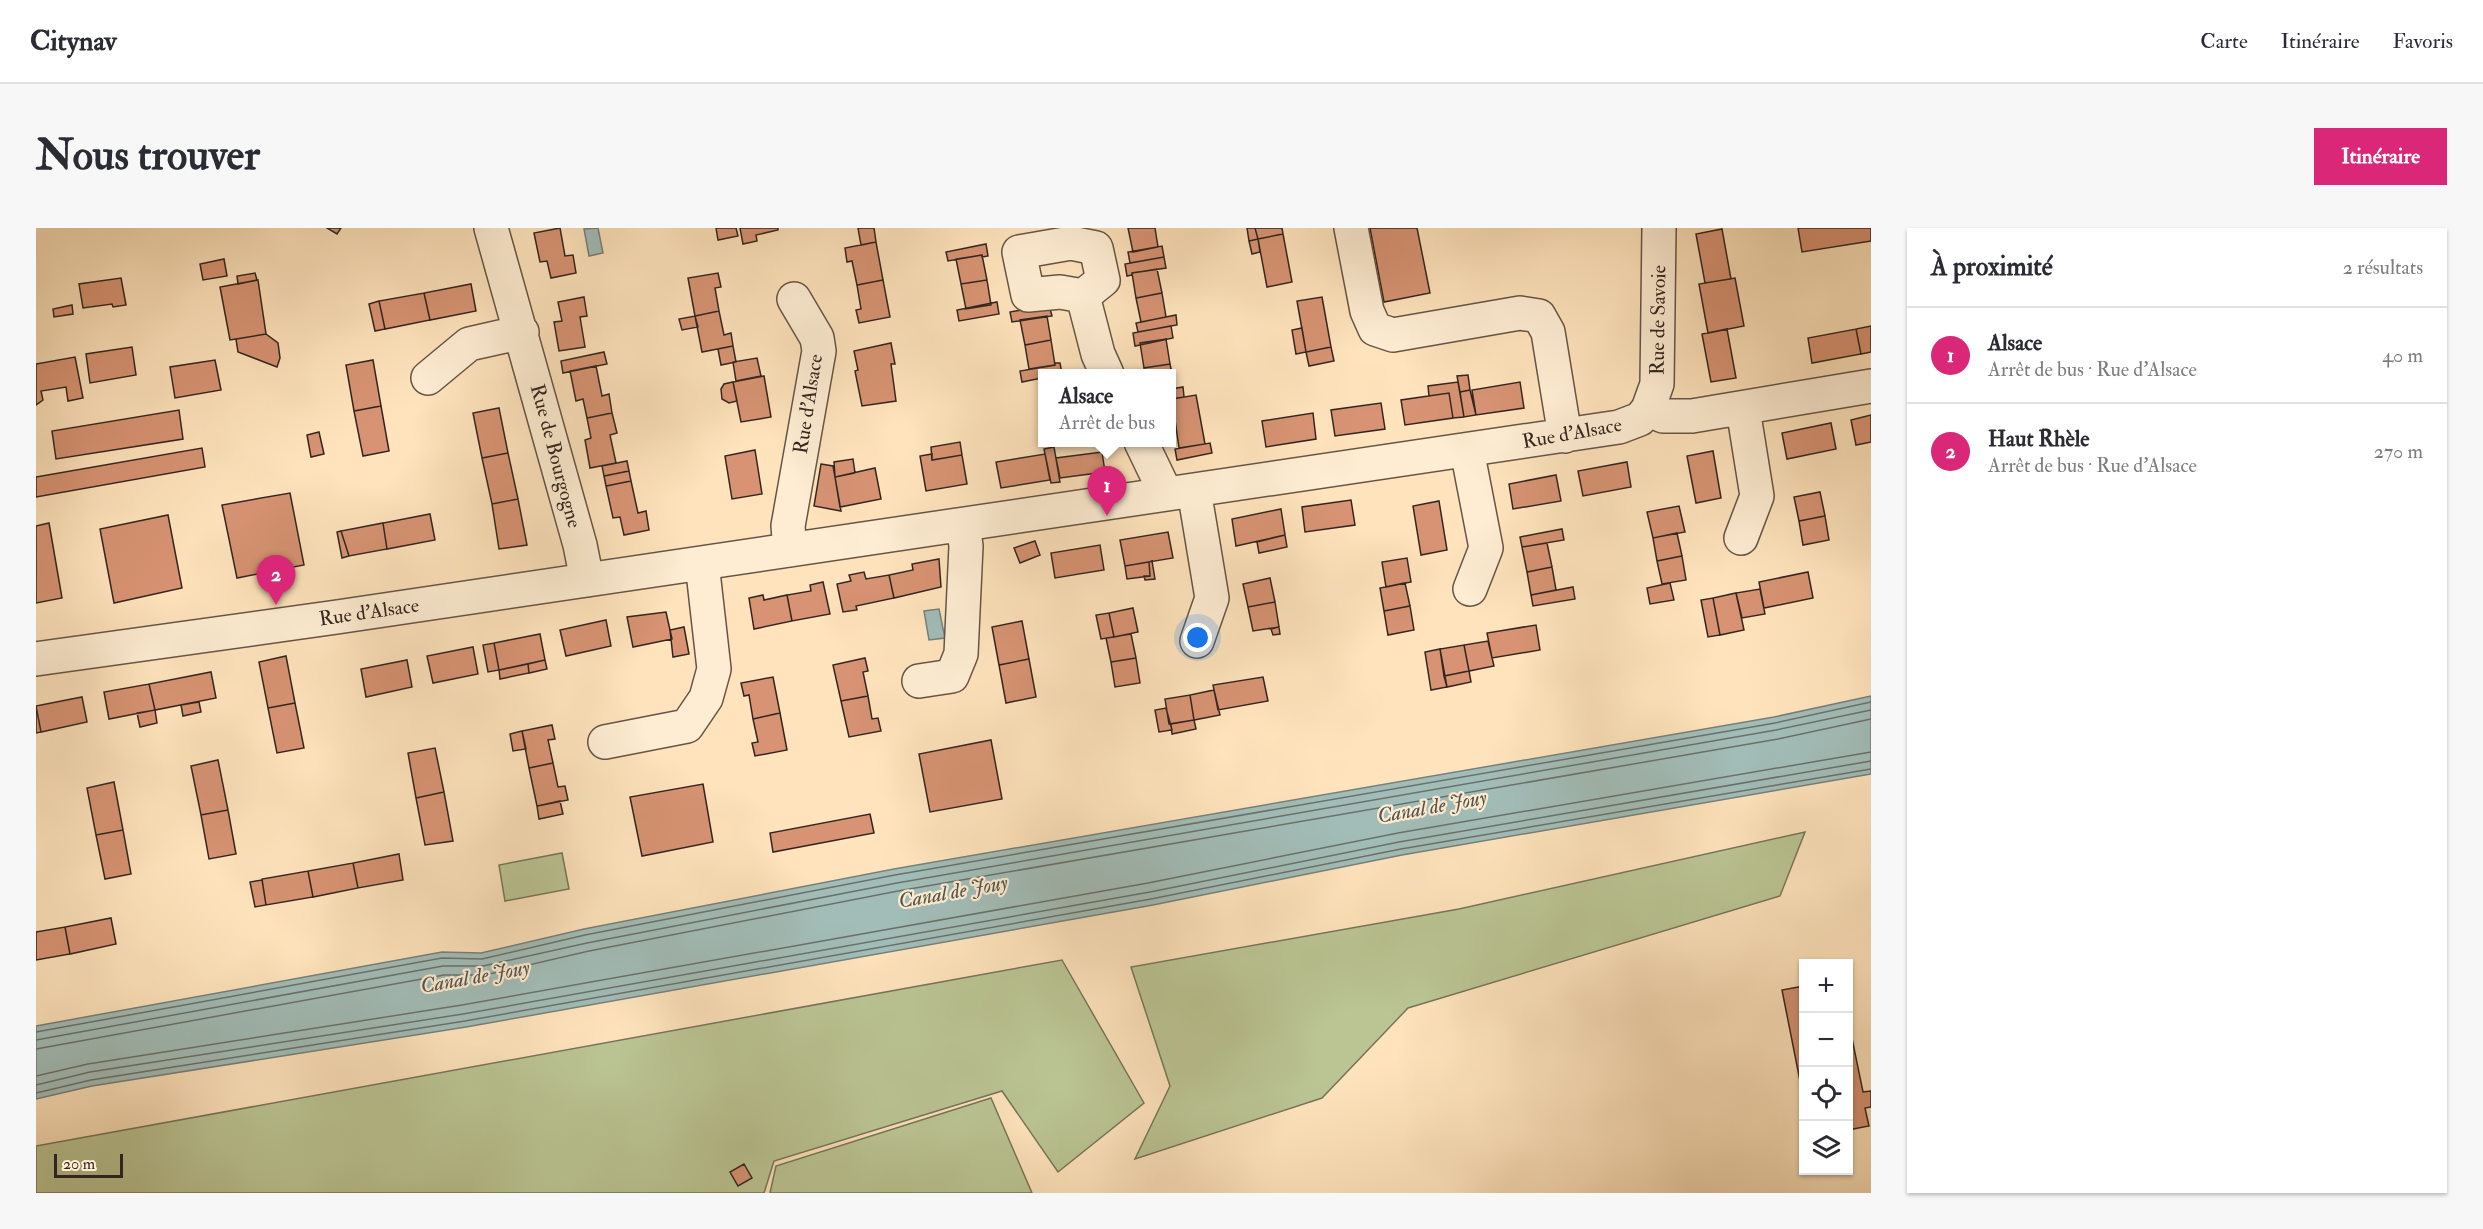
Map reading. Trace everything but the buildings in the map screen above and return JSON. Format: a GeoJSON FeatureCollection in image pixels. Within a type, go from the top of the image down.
{"type":"FeatureCollection","features":[{"type":"Feature","properties":{"kind":"street","name":"Rue de Bourgogne"},"geometry":{"type":"LineString","coordinates":[[491,228],[522,332],[588,580]]}},
{"type":"Feature","properties":{"kind":"street"},"geometry":{"type":"LineString","coordinates":[[1351,228],[1367,311],[1375,329],[1393,335],[1520,312],[1539,316],[1548,332],[1565,436]]}},
{"type":"Feature","properties":{"kind":"street","name":"Rue de Savoie"},"geometry":{"type":"LineString","coordinates":[[1648,409],[1657,384],[1659,228]]}},
{"type":"Feature","properties":{"kind":"street"},"geometry":{"type":"LineString","coordinates":[[1083,296],[1098,354],[1105,369]]}},
{"type":"Feature","properties":{"kind":"street","name":"Rue d'Alsace"},"geometry":{"type":"LineString","coordinates":[[790,550],[788,526],[819,351],[817,338],[794,299]]}},
{"type":"Feature","properties":{"kind":"street"},"geometry":{"type":"LineString","coordinates":[[428,378],[469,344],[522,332]]}},
{"type":"Feature","properties":{"kind":"street","name":"Rue d'Alsace"},"geometry":{"type":"LineString","coordinates":[[36,659],[1565,436],[1619,427],[1640,418],[1648,409],[1664,416],[1676,417],[1743,409],[1871,386]]}},
{"type":"Feature","properties":{"kind":"street"},"geometry":{"type":"LineString","coordinates":[[1741,538],[1757,496],[1743,409]]}},
{"type":"Feature","properties":{"kind":"street"},"geometry":{"type":"LineString","coordinates":[[1145,447],[1180,492],[1212,598],[1197,641]]}},
{"type":"Feature","properties":{"kind":"street"},"geometry":{"type":"LineString","coordinates":[[1467,450],[1486,548],[1470,590]]}},
{"type":"Feature","properties":{"kind":"street"},"geometry":{"type":"LineString","coordinates":[[919,681],[952,676],[961,654],[966,546],[963,525]]}},
{"type":"Feature","properties":{"kind":"street"},"geometry":{"type":"LineString","coordinates":[[605,742],[687,726],[706,698],[714,669],[702,563]]}},
{"type":"Feature","properties":{"kind":"green space"},"geometry":{"type":"Polygon","coordinates":[[[1805,832],[1780,896],[1408,1008],[1322,1098],[1135,1159],[1170,1086],[1131,967],[1459,909],[1805,832]]]}},
{"type":"Feature","properties":{"kind":"green space"},"geometry":{"type":"Polygon","coordinates":[[[562,853],[569,889],[505,901],[499,865],[562,853]]]}},
{"type":"Feature","properties":{"kind":"green space"},"geometry":{"type":"Polygon","coordinates":[[[1062,960],[1144,1103],[1058,1172],[1002,1091],[774,1161],[764,1193],[36,1193],[36,1146],[1062,960]]]}},
{"type":"Feature","properties":{"kind":"green space"},"geometry":{"type":"Polygon","coordinates":[[[991,1098],[1032,1193],[770,1193],[776,1166],[991,1098]]]}},
{"type":"Feature","properties":{"kind":"water"},"geometry":{"type":"Polygon","coordinates":[[[598,228],[603,253],[589,256],[584,229],[598,228]]]}},
{"type":"Feature","properties":{"kind":"water"},"geometry":{"type":"Polygon","coordinates":[[[939,609],[945,638],[929,640],[924,611],[939,609]]]}},
{"type":"Feature","properties":{"kind":"water","name":"Canal de Jouy"},"geometry":{"type":"Polygon","coordinates":[[[1871,696],[1871,774],[1402,855],[1153,905],[466,1027],[92,1086],[36,1099],[36,1026],[442,952],[481,953],[584,929],[894,869],[1774,717],[1871,696]]]}},
{"type":"Feature","properties":{"kind":"place","name":"Alsace"},"geometry":{"type":"Point","coordinates":[1107,516]}},
{"type":"Feature","properties":{"kind":"place","name":"Haut Rhèle"},"geometry":{"type":"Point","coordinates":[276,605]}}]}
